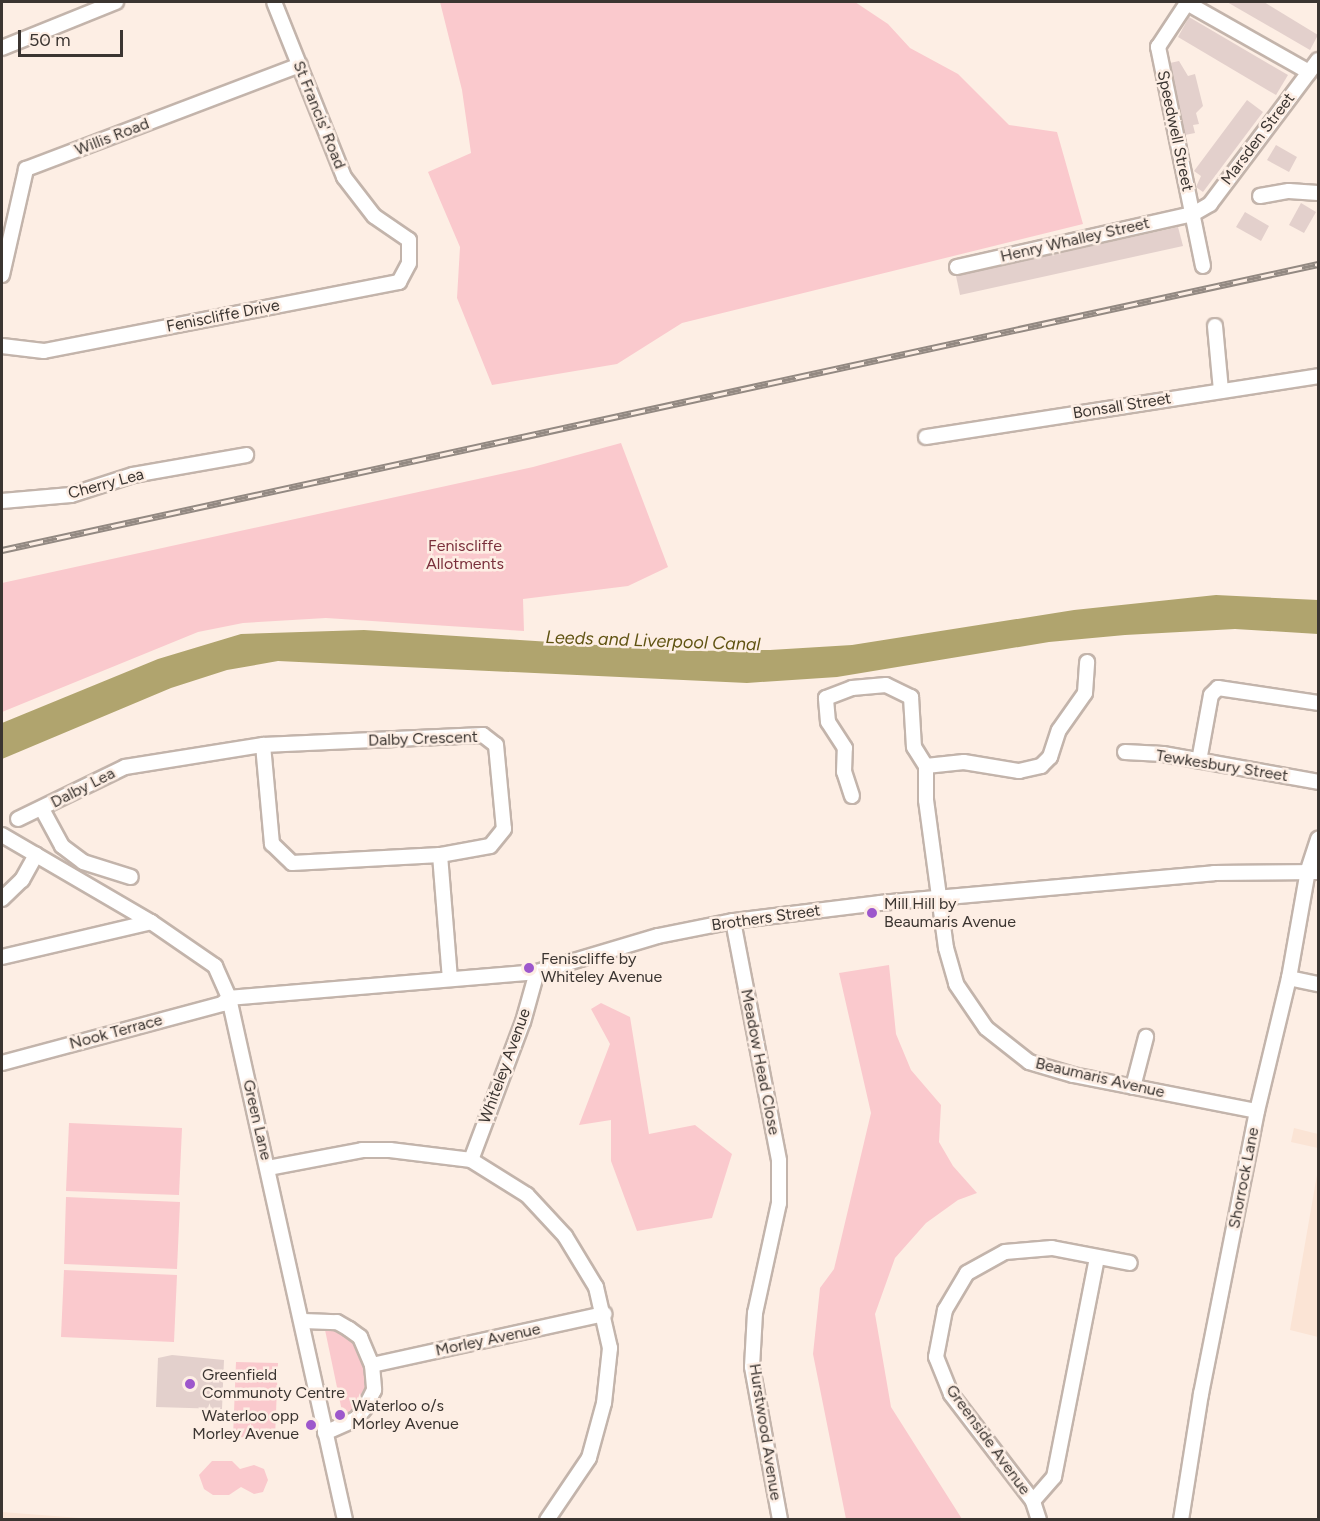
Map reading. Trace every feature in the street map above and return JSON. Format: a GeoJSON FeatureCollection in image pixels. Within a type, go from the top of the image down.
{"type":"FeatureCollection","features":[{"type":"Feature","properties":{"kind":"street"},"geometry":{"type":"LineString","coordinates":[[2,48],[116,2]]}},
{"type":"Feature","properties":{"kind":"street","name":"St Francis' Road"},"geometry":{"type":"LineString","coordinates":[[273,2],[344,177],[374,216],[409,240]]}},
{"type":"Feature","properties":{"kind":"street","name":"Speedwell Street"},"geometry":{"type":"LineString","coordinates":[[1203,266],[1158,47],[1187,3],[1309,72]]}},
{"type":"Feature","properties":{"kind":"street","name":"Marsden Street"},"geometry":{"type":"LineString","coordinates":[[1193,214],[1210,204],[1318,60]]}},
{"type":"Feature","properties":{"kind":"street","name":"Willis Road"},"geometry":{"type":"LineString","coordinates":[[2,275],[26,169],[300,65]]}},
{"type":"Feature","properties":{"kind":"street"},"geometry":{"type":"LineString","coordinates":[[1260,196],[1289,190],[1318,193]]}},
{"type":"Feature","properties":{"kind":"street","name":"Henry Whalley Street"},"geometry":{"type":"LineString","coordinates":[[957,267],[1193,214]]}},
{"type":"Feature","properties":{"kind":"street","name":"Feniscliffe Drive"},"geometry":{"type":"LineString","coordinates":[[2,346],[44,351],[399,282],[409,263],[409,240]]}},
{"type":"Feature","properties":{"kind":"street"},"geometry":{"type":"LineString","coordinates":[[1215,326],[1221,391]]}},
{"type":"Feature","properties":{"kind":"street","name":"Bonsall Street"},"geometry":{"type":"LineString","coordinates":[[926,437],[1318,378]]}},
{"type":"Feature","properties":{"kind":"street","name":"Cherry Lea"},"geometry":{"type":"LineString","coordinates":[[2,501],[71,495],[133,475],[246,455]]}},
{"type":"Feature","properties":{"kind":"street"},"geometry":{"type":"LineString","coordinates":[[852,796],[844,772],[845,748],[828,722],[826,698],[852,688],[886,684],[911,697],[914,747],[926,766],[964,762],[1019,771],[1041,766],[1050,757],[1059,730],[1085,693],[1087,662]]}},
{"type":"Feature","properties":{"kind":"street"},"geometry":{"type":"LineString","coordinates":[[1199,761],[1211,695],[1218,688],[1318,703]]}},
{"type":"Feature","properties":{"kind":"street","name":"Dalby Crescent"},"geometry":{"type":"LineString","coordinates":[[125,767],[263,745],[483,735],[496,745],[504,829],[490,846],[440,855],[292,863],[272,844],[263,745]]}},
{"type":"Feature","properties":{"kind":"street","name":"Tewkesbury Street"},"geometry":{"type":"LineString","coordinates":[[1125,752],[1199,761],[1318,782]]}},
{"type":"Feature","properties":{"kind":"street","name":"Beaumaris Avenue"},"geometry":{"type":"LineString","coordinates":[[926,766],[926,800],[942,897],[946,948],[956,984],[986,1028],[1029,1062],[1133,1087],[1257,1111]]}},
{"type":"Feature","properties":{"kind":"street","name":"Dalby Lea"},"geometry":{"type":"LineString","coordinates":[[18,819],[125,767]]}},
{"type":"Feature","properties":{"kind":"street","name":"Dalby Lea"},"geometry":{"type":"LineString","coordinates":[[42,809],[62,846],[83,862],[131,877]]}},
{"type":"Feature","properties":{"kind":"street","name":"Green Lane"},"geometry":{"type":"LineString","coordinates":[[2,836],[150,922],[215,966],[229,998],[303,1321],[345,1520]]}},
{"type":"Feature","properties":{"kind":"street","name":"Shorrock Lane"},"geometry":{"type":"LineString","coordinates":[[1181,1520],[1201,1394],[1257,1111],[1313,871],[1318,839]]}},
{"type":"Feature","properties":{"kind":"street"},"geometry":{"type":"LineString","coordinates":[[2,899],[22,880],[36,855]]}},
{"type":"Feature","properties":{"kind":"street"},"geometry":{"type":"LineString","coordinates":[[440,855],[450,979]]}},
{"type":"Feature","properties":{"kind":"street","name":"Brothers Street"},"geometry":{"type":"LineString","coordinates":[[229,998],[537,972],[658,936],[733,921],[942,897],[1214,873],[1313,871]]}},
{"type":"Feature","properties":{"kind":"street","name":"Meadow Head Close"},"geometry":{"type":"LineString","coordinates":[[733,921],[779,1161],[779,1203]]}},
{"type":"Feature","properties":{"kind":"street"},"geometry":{"type":"LineString","coordinates":[[2,957],[150,922]]}},
{"type":"Feature","properties":{"kind":"street","name":"Whiteley Avenue"},"geometry":{"type":"LineString","coordinates":[[471,1160],[523,1022],[537,972]]}},
{"type":"Feature","properties":{"kind":"street"},"geometry":{"type":"LineString","coordinates":[[1289,978],[1318,984]]}},
{"type":"Feature","properties":{"kind":"street","name":"Nook Terrace"},"geometry":{"type":"LineString","coordinates":[[2,1063],[222,1004],[229,998]]}},
{"type":"Feature","properties":{"kind":"street"},"geometry":{"type":"LineString","coordinates":[[1133,1087],[1146,1037]]}},
{"type":"Feature","properties":{"kind":"street"},"geometry":{"type":"LineString","coordinates":[[268,1168],[362,1150],[390,1150],[471,1160],[527,1195],[565,1236],[596,1287],[610,1348],[604,1403],[589,1458],[552,1518]]}},
{"type":"Feature","properties":{"kind":"street","name":"Hurstwood Avenue"},"geometry":{"type":"LineString","coordinates":[[779,1203],[755,1313],[752,1367],[780,1520]]}},
{"type":"Feature","properties":{"kind":"street","name":"Greenside Avenue"},"geometry":{"type":"LineString","coordinates":[[1039,1520],[1033,1501],[951,1394],[936,1357],[945,1310],[967,1273],[1005,1252],[1052,1248],[1130,1263]]}},
{"type":"Feature","properties":{"kind":"street","name":"Greenside Avenue"},"geometry":{"type":"LineString","coordinates":[[1033,1501],[1054,1476],[1097,1258]]}},
{"type":"Feature","properties":{"kind":"street","name":"Morley Avenue"},"geometry":{"type":"LineString","coordinates":[[372,1365],[604,1314]]}},
{"type":"Feature","properties":{"kind":"street"},"geometry":{"type":"LineString","coordinates":[[303,1321],[337,1322],[349,1329],[360,1337],[372,1365],[374,1390],[365,1408],[356,1419],[325,1433]]}},
{"type":"Feature","properties":{"kind":"shaded area"},"geometry":{"type":"Polygon","coordinates":[[[1216,595],[1318,600],[1318,634],[1235,629],[1125,635],[1049,642],[837,677],[747,683],[278,661],[227,670],[171,688],[2,759],[2,723],[158,659],[241,634],[364,630],[691,651],[770,650],[852,645],[1074,610],[1216,595]]]}},
{"type":"Feature","properties":{"kind":"shaded area"},"geometry":{"type":"Polygon","coordinates":[[[1294,1128],[1318,1134],[1318,1148],[1291,1142],[1294,1128]]]}},
{"type":"Feature","properties":{"kind":"shaded area"},"geometry":{"type":"Polygon","coordinates":[[[1318,1169],[1318,1337],[1290,1330],[1318,1169]]]}},
{"type":"Feature","properties":{"kind":"shaded area"},"geometry":{"type":"Polygon","coordinates":[[[2,1512],[93,1519],[2,1519],[2,1512]]]}},
{"type":"Feature","properties":{"kind":"green space"},"geometry":{"type":"Polygon","coordinates":[[[440,2],[855,2],[888,24],[910,48],[958,74],[1009,125],[1057,132],[1083,224],[682,323],[617,364],[492,385],[457,298],[460,247],[428,172],[471,153],[462,90],[440,2]]]}},
{"type":"Feature","properties":{"kind":"green space","name":"Feniscliffe Allotments"},"geometry":{"type":"Polygon","coordinates":[[[621,443],[668,567],[628,586],[523,599],[524,631],[326,618],[243,623],[198,632],[2,712],[2,583],[533,467],[621,443]]]}},
{"type":"Feature","properties":{"kind":"green space"},"geometry":{"type":"Polygon","coordinates":[[[889,965],[896,1034],[911,1070],[941,1105],[939,1142],[953,1166],[977,1193],[958,1200],[926,1223],[895,1258],[875,1314],[891,1407],[962,1519],[846,1519],[813,1354],[820,1288],[834,1269],[871,1113],[839,973],[889,965]]]}},
{"type":"Feature","properties":{"kind":"green space"},"geometry":{"type":"Polygon","coordinates":[[[601,1003],[630,1017],[649,1134],[695,1125],[732,1154],[712,1218],[637,1231],[611,1161],[611,1120],[579,1125],[610,1044],[591,1009],[601,1003]]]}},
{"type":"Feature","properties":{"kind":"green space"},"geometry":{"type":"Polygon","coordinates":[[[69,1123],[182,1128],[179,1195],[66,1191],[69,1123]]]}},
{"type":"Feature","properties":{"kind":"green space"},"geometry":{"type":"Polygon","coordinates":[[[66,1197],[180,1202],[177,1269],[64,1264],[66,1197]]]}},
{"type":"Feature","properties":{"kind":"green space"},"geometry":{"type":"Polygon","coordinates":[[[64,1270],[177,1275],[174,1342],[61,1337],[64,1270]]]}},
{"type":"Feature","properties":{"kind":"green space"},"geometry":{"type":"Polygon","coordinates":[[[324,1325],[339,1328],[357,1342],[366,1367],[365,1395],[354,1412],[343,1416],[324,1325]]]}},
{"type":"Feature","properties":{"kind":"green space"},"geometry":{"type":"Polygon","coordinates":[[[236,1362],[278,1363],[275,1438],[233,1437],[236,1362]]]}},
{"type":"Feature","properties":{"kind":"green space"},"geometry":{"type":"Polygon","coordinates":[[[212,1461],[232,1461],[240,1469],[254,1465],[264,1469],[268,1480],[263,1492],[254,1494],[241,1487],[229,1495],[213,1495],[204,1489],[199,1475],[212,1461]]]}},
{"type":"Feature","properties":{"kind":"building"},"geometry":{"type":"Polygon","coordinates":[[[1227,2],[1264,2],[1318,35],[1310,50],[1227,2]]]}},
{"type":"Feature","properties":{"kind":"building"},"geometry":{"type":"Polygon","coordinates":[[[1189,17],[1288,75],[1276,95],[1178,37],[1189,17]]]}},
{"type":"Feature","properties":{"kind":"building"},"geometry":{"type":"Polygon","coordinates":[[[1179,61],[1188,76],[1195,74],[1203,106],[1196,113],[1199,124],[1193,125],[1195,133],[1185,135],[1170,63],[1179,61]]]}},
{"type":"Feature","properties":{"kind":"building"},"geometry":{"type":"Polygon","coordinates":[[[1247,100],[1263,112],[1203,192],[1196,187],[1201,176],[1194,171],[1247,100]]]}},
{"type":"Feature","properties":{"kind":"building"},"geometry":{"type":"Polygon","coordinates":[[[1276,145],[1297,157],[1289,172],[1267,160],[1276,145]]]}},
{"type":"Feature","properties":{"kind":"building"},"geometry":{"type":"Polygon","coordinates":[[[1301,203],[1316,212],[1304,233],[1289,225],[1301,203]]]}},
{"type":"Feature","properties":{"kind":"building"},"geometry":{"type":"Polygon","coordinates":[[[1245,212],[1269,226],[1261,241],[1236,227],[1245,212]]]}},
{"type":"Feature","properties":{"kind":"building"},"geometry":{"type":"Polygon","coordinates":[[[1178,227],[1183,246],[960,295],[956,276],[1178,227]]]}},
{"type":"Feature","properties":{"kind":"building","name":"Greenfield Communoty Centre"},"geometry":{"type":"Polygon","coordinates":[[[172,1355],[224,1360],[222,1409],[156,1407],[158,1358],[172,1355]]]}},
{"type":"Feature","properties":{"kind":"railway"},"geometry":{"type":"LineString","coordinates":[[2,550],[1318,264]]}},
{"type":"Feature","properties":{"kind":"place","name":"Mill Hill by Beaumaris Avenue"},"geometry":{"type":"Point","coordinates":[872,913]}},
{"type":"Feature","properties":{"kind":"place","name":"Feniscliffe by Whiteley Avenue"},"geometry":{"type":"Point","coordinates":[529,968]}},
{"type":"Feature","properties":{"kind":"place","name":"Greenfield Communoty Centre"},"geometry":{"type":"Point","coordinates":[190,1384]}},
{"type":"Feature","properties":{"kind":"place","name":"Waterloo o/s Morley Avenue"},"geometry":{"type":"Point","coordinates":[340,1415]}},
{"type":"Feature","properties":{"kind":"place","name":"Waterloo opp Morley Avenue"},"geometry":{"type":"Point","coordinates":[311,1425]}},
{"type":"Feature","properties":{"kind":"water label","name":"Leeds and Liverpool Canal"},"geometry":{"type":"Point","coordinates":[653,641]}}]}
